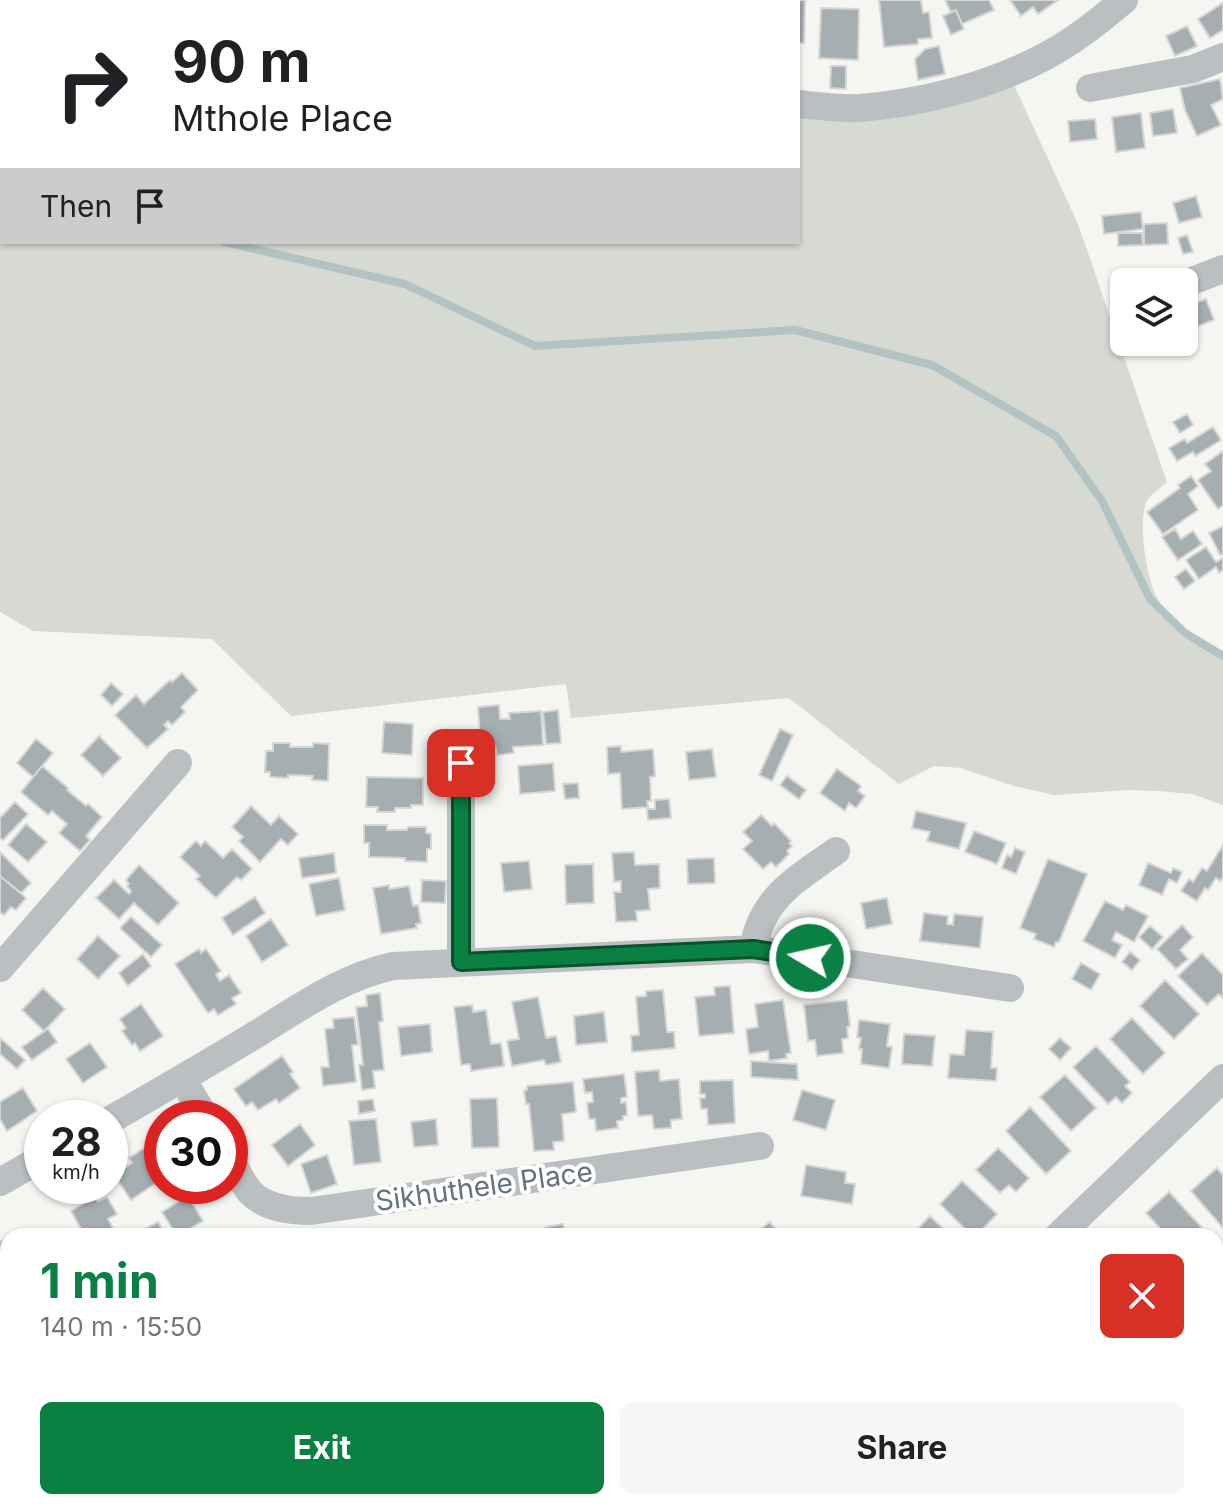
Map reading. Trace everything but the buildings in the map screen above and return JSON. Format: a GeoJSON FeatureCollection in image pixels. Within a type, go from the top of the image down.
{"type":"FeatureCollection","features":[{"type":"Feature","properties":{"kind":"street"},"geometry":{"type":"LineString","coordinates":[[800,104],[856,108],[899,103],[978,85],[1044,57],[1090,28],[1124,0]]}},
{"type":"Feature","properties":{"kind":"street"},"geometry":{"type":"LineString","coordinates":[[1090,88],[1193,69],[1223,57]]}},
{"type":"Feature","properties":{"kind":"street"},"geometry":{"type":"LineString","coordinates":[[1198,279],[1223,269]]}},
{"type":"Feature","properties":{"kind":"street"},"geometry":{"type":"LineString","coordinates":[[0,968],[178,763]]}},
{"type":"Feature","properties":{"kind":"street"},"geometry":{"type":"LineString","coordinates":[[461,763],[461,962]]}},
{"type":"Feature","properties":{"kind":"street"},"geometry":{"type":"LineString","coordinates":[[753,949],[756,931],[766,910],[784,888],[836,851]]}},
{"type":"Feature","properties":{"kind":"street"},"geometry":{"type":"LineString","coordinates":[[128,1110],[352,978],[393,966],[753,949],[1010,988]]}},
{"type":"Feature","properties":{"kind":"street"},"geometry":{"type":"LineString","coordinates":[[1066,1228],[1223,1078]]}},
{"type":"Feature","properties":{"kind":"street"},"geometry":{"type":"LineString","coordinates":[[182,1079],[195,1100]]}},
{"type":"Feature","properties":{"kind":"street","name":"Sikhuthele Place"},"geometry":{"type":"LineString","coordinates":[[248,1188],[259,1199],[291,1211],[311,1211],[760,1146]]}},
{"type":"Feature","properties":{"kind":"street"},"geometry":{"type":"LineString","coordinates":[[0,1182],[24,1168]]}},
{"type":"Feature","properties":{"kind":"shaded area"},"geometry":{"type":"Polygon","coordinates":[[[1009,74],[1078,224],[1110,317],[1110,356],[1124,356],[1167,482],[1148,499],[1143,521],[1145,551],[1155,594],[1181,626],[1223,654],[1223,805],[1192,794],[1158,791],[1054,795],[1014,786],[961,768],[934,766],[899,784],[789,698],[571,718],[566,684],[291,716],[212,639],[33,631],[0,612],[0,244],[800,244],[800,110],[1009,74]]]}},
{"type":"Feature","properties":{"kind":"waterway"},"geometry":{"type":"LineString","coordinates":[[233,244],[405,284],[535,346],[795,330],[932,365],[1056,436],[1102,501],[1150,599],[1185,633],[1223,656]]}},
{"type":"Feature","properties":{"kind":"route"},"geometry":{"type":"LineString","coordinates":[[461,763],[461,962],[753,949],[810,958]]}}]}
